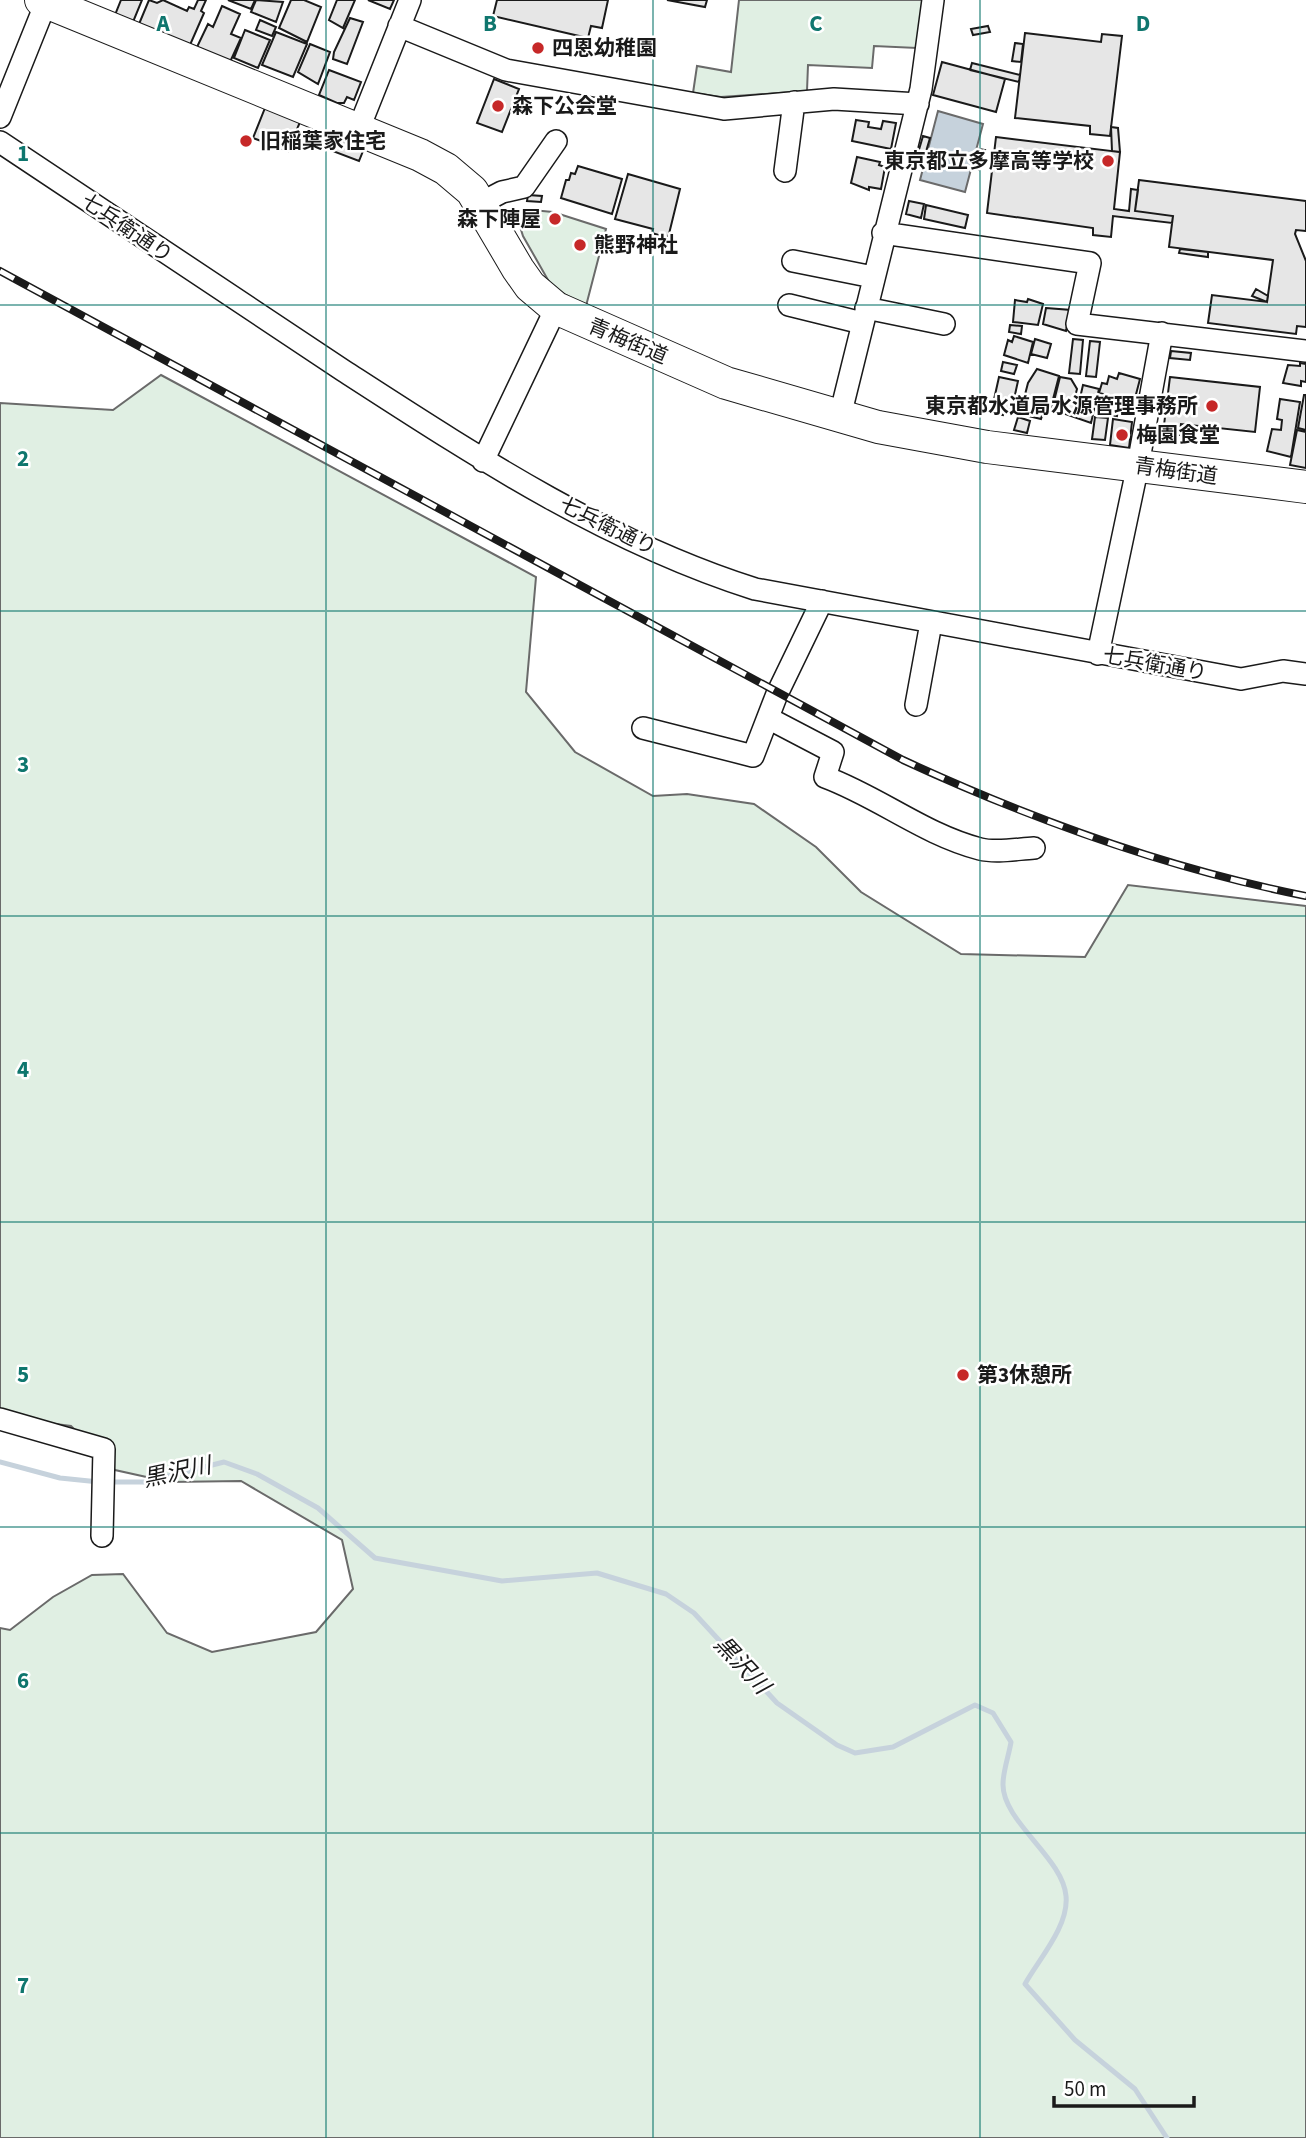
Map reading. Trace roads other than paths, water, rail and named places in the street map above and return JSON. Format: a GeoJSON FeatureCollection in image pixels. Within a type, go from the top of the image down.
{"type":"FeatureCollection","features":[{"type":"Feature","properties":{"kind":"highway","name":"青梅街道"},"geometry":{"type":"LineString","coordinates":[[45,1],[359,128],[446,169],[462,181],[481,203],[530,286],[556,308],[726,383],[840,416],[987,447],[1306,487]]}},
{"type":"Feature","properties":{"kind":"street"},"geometry":{"type":"LineString","coordinates":[[359,128],[410,0]]}},
{"type":"Feature","properties":{"kind":"street"},"geometry":{"type":"LineString","coordinates":[[840,416],[883,233],[918,104],[933,0]]}},
{"type":"Feature","properties":{"kind":"street"},"geometry":{"type":"LineString","coordinates":[[0,117],[45,1]]}},
{"type":"Feature","properties":{"kind":"street"},"geometry":{"type":"LineString","coordinates":[[399,26],[482,62],[531,76],[724,109],[835,99],[918,104]]}},
{"type":"Feature","properties":{"kind":"street"},"geometry":{"type":"LineString","coordinates":[[785,171],[794,102]]}},
{"type":"Feature","properties":{"kind":"street"},"geometry":{"type":"LineString","coordinates":[[481,203],[502,192],[524,187],[556,141]]}},
{"type":"Feature","properties":{"kind":"street","name":"七兵衛通り"},"geometry":{"type":"LineString","coordinates":[[0,142],[483,461],[578,513],[720,578],[755,589],[1241,679],[1283,671],[1306,674]]}},
{"type":"Feature","properties":{"kind":"street"},"geometry":{"type":"LineString","coordinates":[[883,233],[1090,263],[1077,324],[1306,351]]}},
{"type":"Feature","properties":{"kind":"street"},"geometry":{"type":"LineString","coordinates":[[793,261],[873,277]]}},
{"type":"Feature","properties":{"kind":"street"},"geometry":{"type":"LineString","coordinates":[[789,305],[944,324]]}},
{"type":"Feature","properties":{"kind":"street"},"geometry":{"type":"LineString","coordinates":[[483,461],[556,308]]}},
{"type":"Feature","properties":{"kind":"street"},"geometry":{"type":"LineString","coordinates":[[1098,654],[1138,465],[1162,333]]}},
{"type":"Feature","properties":{"kind":"street"},"geometry":{"type":"LineString","coordinates":[[643,728],[753,756],[777,694],[822,601]]}},
{"type":"Feature","properties":{"kind":"street"},"geometry":{"type":"LineString","coordinates":[[916,705],[931,623]]}},
{"type":"Feature","properties":{"kind":"street"},"geometry":{"type":"LineString","coordinates":[[768,718],[833,751],[825,776],[860,790],[924,829],[982,849],[1034,848]]}},
{"type":"Feature","properties":{"kind":"street"},"geometry":{"type":"LineString","coordinates":[[0,1419],[104,1450],[102,1536]]}},
{"type":"Feature","properties":{"kind":"waterway","name":"黒沢川"},"geometry":{"type":"LineString","coordinates":[[0,1462],[60,1478],[99,1482]]}},
{"type":"Feature","properties":{"kind":"waterway","name":"黒沢川"},"geometry":{"type":"LineString","coordinates":[[109,1482],[145,1482],[224,1462],[257,1474],[318,1508],[375,1558],[502,1581],[597,1573],[666,1594],[694,1613],[777,1703],[837,1745],[855,1753],[893,1747],[975,1705],[993,1713],[1011,1742],[1003,1779],[1005,1798],[1012,1812],[1055,1868],[1066,1896],[1066,1907],[1058,1930],[1025,1984],[1075,2040],[1135,2089],[1167,2138]]}},
{"type":"Feature","properties":{"kind":"railway"},"geometry":{"type":"LineString","coordinates":[[0,271],[903,760],[1001,803],[1101,840],[1202,871],[1306,896]]}},
{"type":"Feature","properties":{"kind":"place","name":"四恩幼稚園"},"geometry":{"type":"Point","coordinates":[538,48]}},
{"type":"Feature","properties":{"kind":"place","name":"森下公会堂"},"geometry":{"type":"Point","coordinates":[498,106]}},
{"type":"Feature","properties":{"kind":"place","name":"旧稲葉家住宅"},"geometry":{"type":"Point","coordinates":[246,141]}},
{"type":"Feature","properties":{"kind":"place","name":"東京都立多摩高等学校"},"geometry":{"type":"Point","coordinates":[1108,161]}},
{"type":"Feature","properties":{"kind":"place","name":"森下陣屋"},"geometry":{"type":"Point","coordinates":[555,219]}},
{"type":"Feature","properties":{"kind":"place","name":"熊野神社"},"geometry":{"type":"Point","coordinates":[580,245]}},
{"type":"Feature","properties":{"kind":"place","name":"東京都水道局水源管理事務所"},"geometry":{"type":"Point","coordinates":[1212,406]}},
{"type":"Feature","properties":{"kind":"place","name":"梅園食堂"},"geometry":{"type":"Point","coordinates":[1122,435]}},
{"type":"Feature","properties":{"kind":"place","name":"第3休憩所"},"geometry":{"type":"Point","coordinates":[963,1375]}}]}
